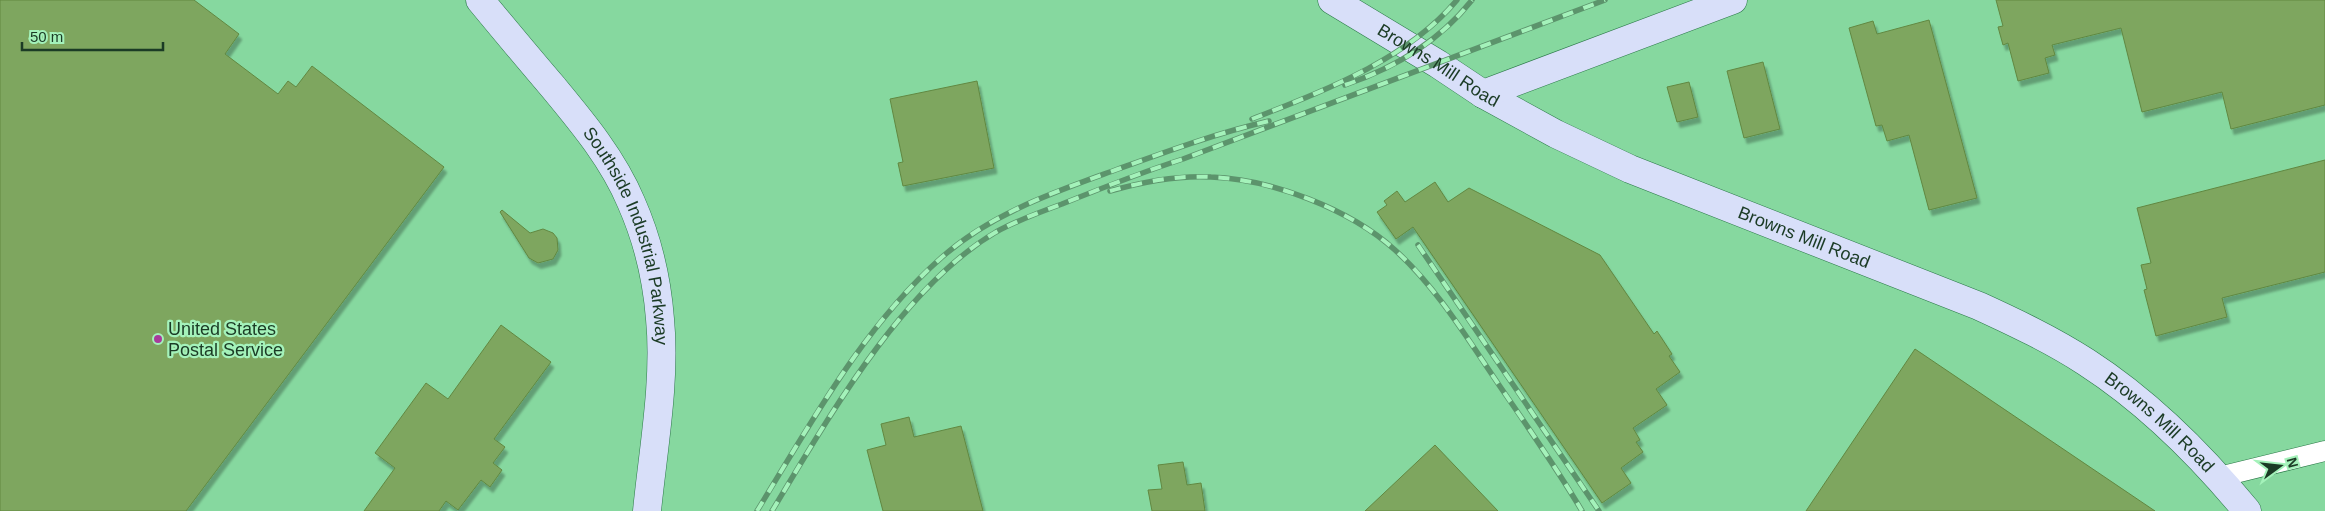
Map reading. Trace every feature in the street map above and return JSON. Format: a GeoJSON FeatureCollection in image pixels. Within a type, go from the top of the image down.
{"type":"FeatureCollection","features":[{"type":"Feature","properties":{"kind":"street","name":"Southside Industrial Parkway"},"geometry":{"type":"LineString","coordinates":[[480,0],[567,104],[601,149],[631,202],[643,236],[660,319],[662,365],[647,511]]}},
{"type":"Feature","properties":{"kind":"street","name":"Browns Mill Road"},"geometry":{"type":"LineString","coordinates":[[1332,0],[1438,64],[1483,94],[1556,134],[1630,169],[1979,306],[2035,332],[2086,362],[2134,396],[2180,436],[2219,477],[2247,511]]}},
{"type":"Feature","properties":{"kind":"street"},"geometry":{"type":"LineString","coordinates":[[1483,94],[1733,0]]}},
{"type":"Feature","properties":{"kind":"street"},"geometry":{"type":"LineString","coordinates":[[2219,477],[2325,451]]}},
{"type":"Feature","properties":{"kind":"shaded area"},"geometry":{"type":"Polygon","coordinates":[[[0,0],[2325,0],[2325,511],[0,511],[0,0]]]}},
{"type":"Feature","properties":{"kind":"building","name":"United States Postal Service"},"geometry":{"type":"Polygon","coordinates":[[[0,0],[194,0],[239,34],[225,54],[278,94],[288,81],[296,87],[312,66],[444,167],[186,511],[0,511],[0,0]]]}},
{"type":"Feature","properties":{"kind":"building"},"geometry":{"type":"Polygon","coordinates":[[[1996,0],[2325,0],[2325,105],[2231,129],[2222,92],[2142,112],[2121,28],[2052,45],[2055,55],[2045,58],[2049,73],[2018,81],[2008,43],[2003,45],[1998,27],[2003,26],[1996,0]]]}},
{"type":"Feature","properties":{"kind":"building"},"geometry":{"type":"Polygon","coordinates":[[[1929,20],[1977,198],[1929,210],[1909,135],[1887,141],[1882,125],[1876,126],[1849,28],[1873,21],[1877,34],[1929,20]]]}},
{"type":"Feature","properties":{"kind":"building"},"geometry":{"type":"Polygon","coordinates":[[[1763,62],[1780,129],[1744,138],[1727,71],[1763,62]]]}},
{"type":"Feature","properties":{"kind":"building"},"geometry":{"type":"Polygon","coordinates":[[[977,81],[994,168],[903,186],[898,163],[903,162],[890,99],[977,81]]]}},
{"type":"Feature","properties":{"kind":"building"},"geometry":{"type":"Polygon","coordinates":[[[1689,82],[1698,117],[1677,122],[1667,87],[1689,82]]]}},
{"type":"Feature","properties":{"kind":"building"},"geometry":{"type":"Polygon","coordinates":[[[2325,160],[2325,272],[2222,298],[2227,317],[2156,336],[2144,290],[2147,289],[2141,265],[2151,263],[2137,208],[2325,160]]]}},
{"type":"Feature","properties":{"kind":"building"},"geometry":{"type":"Polygon","coordinates":[[[1435,182],[1448,202],[1469,188],[1600,255],[1654,334],[1657,331],[1672,354],[1669,356],[1680,372],[1656,389],[1667,405],[1633,428],[1640,440],[1636,442],[1643,452],[1621,468],[1631,483],[1602,503],[1413,227],[1396,239],[1377,212],[1387,205],[1384,201],[1397,191],[1405,202],[1435,182]]]}},
{"type":"Feature","properties":{"kind":"building"},"geometry":{"type":"Polygon","coordinates":[[[502,210],[530,233],[543,229],[553,233],[557,238],[558,250],[553,259],[538,263],[529,258],[500,212],[502,210]]]}},
{"type":"Feature","properties":{"kind":"building"},"geometry":{"type":"Polygon","coordinates":[[[501,325],[551,362],[494,439],[505,447],[493,463],[502,470],[490,487],[481,480],[458,510],[446,501],[439,511],[364,511],[395,468],[375,453],[426,383],[448,399],[501,325]]]}},
{"type":"Feature","properties":{"kind":"building"},"geometry":{"type":"Polygon","coordinates":[[[1915,349],[2155,511],[1806,511],[1915,349]]]}},
{"type":"Feature","properties":{"kind":"building"},"geometry":{"type":"Polygon","coordinates":[[[909,417],[914,437],[961,426],[983,511],[883,511],[867,450],[886,445],[881,424],[909,417]]]}},
{"type":"Feature","properties":{"kind":"building"},"geometry":{"type":"Polygon","coordinates":[[[1435,445],[1498,511],[1365,511],[1435,445]]]}},
{"type":"Feature","properties":{"kind":"building"},"geometry":{"type":"Polygon","coordinates":[[[1183,462],[1187,485],[1201,483],[1205,511],[1152,511],[1148,490],[1162,489],[1158,465],[1183,462]]]}},
{"type":"Feature","properties":{"kind":"railway"},"geometry":{"type":"LineString","coordinates":[[1252,119],[1335,85],[1389,57],[1437,21],[1457,0]]}},
{"type":"Feature","properties":{"kind":"railway"},"geometry":{"type":"LineString","coordinates":[[1345,85],[1398,62],[1415,52],[1445,29],[1472,0]]}},
{"type":"Feature","properties":{"kind":"railway"},"geometry":{"type":"LineString","coordinates":[[772,511],[842,397],[898,320],[929,286],[962,256],[996,232],[1028,217],[1122,180],[1183,159],[1605,0]]}},
{"type":"Feature","properties":{"kind":"railway"},"geometry":{"type":"LineString","coordinates":[[757,511],[818,410],[863,345],[913,285],[960,242],[1002,216],[1047,195],[1193,143],[1269,121]]}},
{"type":"Feature","properties":{"kind":"railway"},"geometry":{"type":"LineString","coordinates":[[1110,191],[1173,178],[1211,177],[1259,183],[1284,190],[1333,209],[1377,235],[1410,265],[1451,314],[1582,511]]}},
{"type":"Feature","properties":{"kind":"railway"},"geometry":{"type":"LineString","coordinates":[[1418,245],[1599,511]]}},
{"type":"Feature","properties":{"kind":"place","name":"United States Postal Service"},"geometry":{"type":"Point","coordinates":[158,339]}}]}
